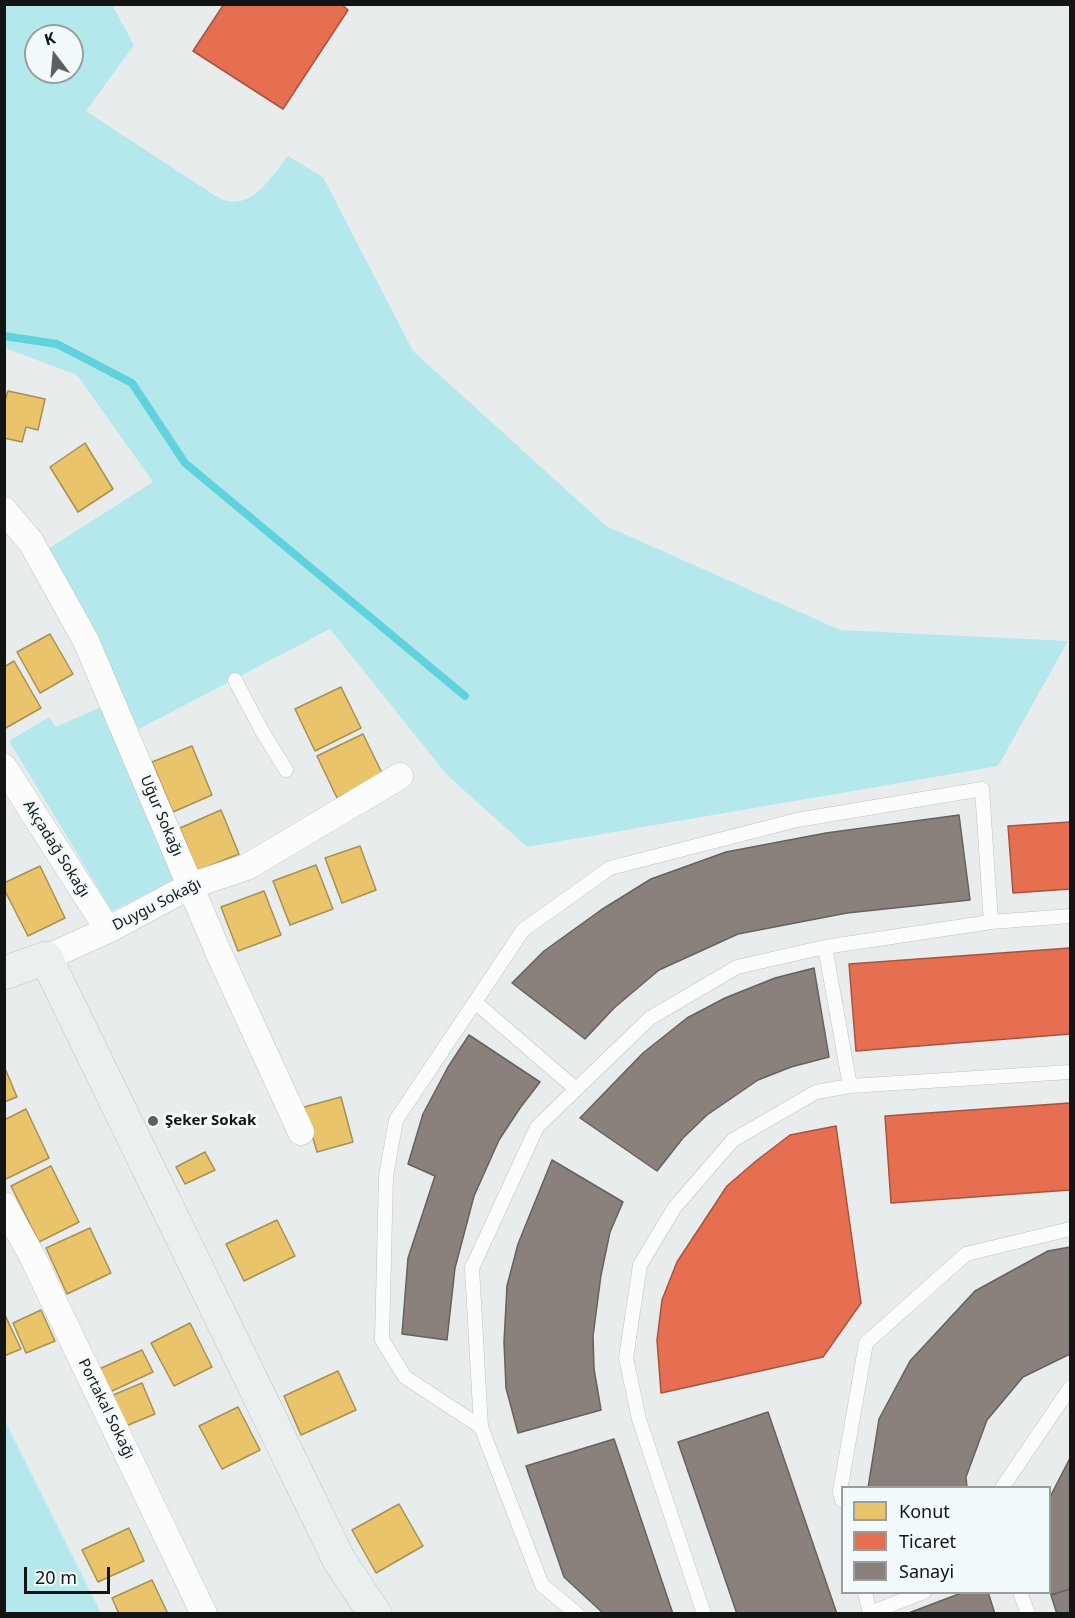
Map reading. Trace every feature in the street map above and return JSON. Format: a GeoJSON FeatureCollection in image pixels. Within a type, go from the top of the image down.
{"type":"FeatureCollection","features":[{"type":"Feature","properties":{"kind":"street","name":"Uğur Sokağı"},"geometry":{"type":"LineString","coordinates":[[4,510],[31,543],[86,641],[220,956],[301,1132]]}},
{"type":"Feature","properties":{"kind":"street","name":"Akçadağ Sokağı"},"geometry":{"type":"LineString","coordinates":[[4,767],[108,930]]}},
{"type":"Feature","properties":{"kind":"street","name":"Duygu Sokağı"},"geometry":{"type":"LineString","coordinates":[[4,973],[46,958],[108,930],[190,886],[247,867],[400,776]]}},
{"type":"Feature","properties":{"kind":"street"},"geometry":{"type":"LineString","coordinates":[[46,958],[339,1560],[375,1614]]}},
{"type":"Feature","properties":{"kind":"street","name":"Portakal Sokağı"},"geometry":{"type":"LineString","coordinates":[[4,1205],[33,1258],[204,1614]]}},
{"type":"Feature","properties":{"kind":"lane"},"geometry":{"type":"LineString","coordinates":[[235,680],[262,732],[286,770]]}},
{"type":"Feature","properties":{"kind":"lane"},"geometry":{"type":"LineString","coordinates":[[481,1427],[405,1377],[382,1340],[386,1176],[396,1120],[523,930],[610,868],[797,820],[982,789],[991,922]]}},
{"type":"Feature","properties":{"kind":"lane"},"geometry":{"type":"LineString","coordinates":[[577,1614],[542,1585],[481,1427],[472,1268],[537,1127],[650,1018],[737,967],[825,947],[991,922],[1071,916]]}},
{"type":"Feature","properties":{"kind":"lane"},"geometry":{"type":"LineString","coordinates":[[825,947],[850,1086]]}},
{"type":"Feature","properties":{"kind":"lane"},"geometry":{"type":"LineString","coordinates":[[475,1002],[576,1089]]}},
{"type":"Feature","properties":{"kind":"lane"},"geometry":{"type":"LineString","coordinates":[[704,1614],[639,1419],[626,1358],[640,1265],[675,1207],[733,1140],[816,1092],[850,1086],[1071,1072]]}},
{"type":"Feature","properties":{"kind":"lane"},"geometry":{"type":"LineString","coordinates":[[841,1494],[866,1343],[966,1254],[1071,1228]]}},
{"type":"Feature","properties":{"kind":"lane"},"geometry":{"type":"LineString","coordinates":[[1003,1486],[1071,1388]]}},
{"type":"Feature","properties":{"kind":"lane"},"geometry":{"type":"LineString","coordinates":[[865,1594],[870,1613],[921,1594]]}},
{"type":"Feature","properties":{"kind":"lane"},"geometry":{"type":"LineString","coordinates":[[1020,1594],[1028,1614]]}},
{"type":"Feature","properties":{"kind":"shaded area"},"geometry":{"type":"Polygon","coordinates":[[[4,5],[112,5],[134,45],[86,111],[214,195],[227,201],[246,199],[263,187],[288,156],[323,177],[413,351],[606,526],[840,630],[1068,641],[998,766],[527,847],[447,775],[330,629],[139,729],[96,651],[37,556],[153,482],[77,375],[5,348],[4,5]]]}},
{"type":"Feature","properties":{"kind":"shaded area"},"geometry":{"type":"Polygon","coordinates":[[[103,706],[176,879],[112,911],[9,741],[49,717],[56,727],[103,706]]]}},
{"type":"Feature","properties":{"kind":"shaded area"},"geometry":{"type":"Polygon","coordinates":[[[5,1421],[101,1613],[5,1613],[5,1421]]]}},
{"type":"Feature","properties":{"kind":"building: Konut"},"geometry":{"type":"Polygon","coordinates":[[[8,391],[45,399],[38,430],[26,427],[22,442],[4,438],[4,404],[8,391]]]}},
{"type":"Feature","properties":{"kind":"building: Konut"},"geometry":{"type":"Polygon","coordinates":[[[85,443],[113,489],[78,512],[50,467],[85,443]]]}},
{"type":"Feature","properties":{"kind":"building: Konut"},"geometry":{"type":"Polygon","coordinates":[[[50,634],[73,674],[40,693],[17,652],[50,634]]]}},
{"type":"Feature","properties":{"kind":"building: Konut"},"geometry":{"type":"Polygon","coordinates":[[[14,661],[41,708],[4,729],[4,667],[14,661]]]}},
{"type":"Feature","properties":{"kind":"building: Konut"},"geometry":{"type":"Polygon","coordinates":[[[341,687],[361,728],[315,751],[295,709],[341,687]]]}},
{"type":"Feature","properties":{"kind":"building: Konut"},"geometry":{"type":"Polygon","coordinates":[[[363,734],[383,775],[337,798],[317,756],[363,734]]]}},
{"type":"Feature","properties":{"kind":"building: Konut"},"geometry":{"type":"Polygon","coordinates":[[[192,746],[212,795],[173,812],[152,762],[192,746]]]}},
{"type":"Feature","properties":{"kind":"building: Konut"},"geometry":{"type":"Polygon","coordinates":[[[221,810],[239,854],[197,871],[180,828],[221,810]]]}},
{"type":"Feature","properties":{"kind":"building: Konut"},"geometry":{"type":"Polygon","coordinates":[[[360,846],[376,890],[342,903],[325,858],[360,846]]]}},
{"type":"Feature","properties":{"kind":"building: Konut"},"geometry":{"type":"Polygon","coordinates":[[[316,865],[333,909],[290,925],[273,881],[316,865]]]}},
{"type":"Feature","properties":{"kind":"building: Konut"},"geometry":{"type":"Polygon","coordinates":[[[40,866],[65,918],[28,936],[4,889],[4,883],[40,866]]]}},
{"type":"Feature","properties":{"kind":"building: Konut"},"geometry":{"type":"Polygon","coordinates":[[[264,891],[281,935],[238,951],[221,907],[264,891]]]}},
{"type":"Feature","properties":{"kind":"building: Konut"},"geometry":{"type":"Polygon","coordinates":[[[4,1066],[17,1097],[4,1102],[4,1066]]]}},
{"type":"Feature","properties":{"kind":"building: Konut"},"geometry":{"type":"Polygon","coordinates":[[[341,1097],[353,1142],[317,1152],[304,1107],[341,1097]]]}},
{"type":"Feature","properties":{"kind":"building: Konut"},"geometry":{"type":"Polygon","coordinates":[[[26,1109],[49,1158],[4,1180],[4,1120],[26,1109]]]}},
{"type":"Feature","properties":{"kind":"building: Konut"},"geometry":{"type":"Polygon","coordinates":[[[205,1152],[215,1170],[185,1184],[176,1167],[205,1152]]]}},
{"type":"Feature","properties":{"kind":"building: Konut"},"geometry":{"type":"Polygon","coordinates":[[[51,1166],[79,1222],[39,1242],[11,1186],[51,1166]]]}},
{"type":"Feature","properties":{"kind":"building: Konut"},"geometry":{"type":"Polygon","coordinates":[[[277,1220],[295,1256],[244,1281],[226,1244],[277,1220]]]}},
{"type":"Feature","properties":{"kind":"building: Konut"},"geometry":{"type":"Polygon","coordinates":[[[90,1228],[111,1273],[67,1294],[46,1248],[90,1228]]]}},
{"type":"Feature","properties":{"kind":"building: Konut"},"geometry":{"type":"Polygon","coordinates":[[[41,1310],[55,1341],[26,1353],[13,1323],[41,1310]]]}},
{"type":"Feature","properties":{"kind":"building: Konut"},"geometry":{"type":"Polygon","coordinates":[[[4,1313],[21,1349],[4,1356],[4,1313]]]}},
{"type":"Feature","properties":{"kind":"building: Konut"},"geometry":{"type":"Polygon","coordinates":[[[190,1323],[212,1367],[174,1386],[151,1343],[190,1323]]]}},
{"type":"Feature","properties":{"kind":"building: Konut"},"geometry":{"type":"Polygon","coordinates":[[[142,1350],[153,1372],[110,1392],[99,1369],[142,1350]]]}},
{"type":"Feature","properties":{"kind":"building: Konut"},"geometry":{"type":"Polygon","coordinates":[[[338,1371],[356,1410],[301,1435],[284,1396],[338,1371]]]}},
{"type":"Feature","properties":{"kind":"building: Konut"},"geometry":{"type":"Polygon","coordinates":[[[142,1383],[155,1414],[126,1426],[113,1395],[142,1383]]]}},
{"type":"Feature","properties":{"kind":"building: Konut"},"geometry":{"type":"Polygon","coordinates":[[[238,1407],[260,1450],[222,1469],[199,1426],[238,1407]]]}},
{"type":"Feature","properties":{"kind":"building: Konut"},"geometry":{"type":"Polygon","coordinates":[[[399,1504],[423,1546],[376,1573],[352,1530],[399,1504]]]}},
{"type":"Feature","properties":{"kind":"building: Konut"},"geometry":{"type":"Polygon","coordinates":[[[129,1528],[144,1561],[98,1582],[82,1550],[129,1528]]]}},
{"type":"Feature","properties":{"kind":"building: Konut"},"geometry":{"type":"Polygon","coordinates":[[[152,1580],[168,1614],[119,1614],[112,1598],[152,1580]]]}},
{"type":"Feature","properties":{"kind":"building: Ticaret"},"geometry":{"type":"Polygon","coordinates":[[[224,4],[341,4],[348,10],[283,109],[193,51],[224,4]]]}},
{"type":"Feature","properties":{"kind":"building: Ticaret"},"geometry":{"type":"Polygon","coordinates":[[[1070,822],[1070,889],[1013,893],[1008,826],[1070,822]]]}},
{"type":"Feature","properties":{"kind":"building: Ticaret"},"geometry":{"type":"Polygon","coordinates":[[[1070,948],[1070,1034],[856,1051],[849,964],[1070,948]]]}},
{"type":"Feature","properties":{"kind":"building: Ticaret"},"geometry":{"type":"Polygon","coordinates":[[[1070,1103],[1070,1190],[891,1203],[885,1116],[1070,1103]]]}},
{"type":"Feature","properties":{"kind":"building: Ticaret"},"geometry":{"type":"Polygon","coordinates":[[[836,1126],[861,1303],[823,1357],[661,1393],[657,1340],[662,1300],[677,1262],[727,1186],[756,1161],[790,1135],[836,1126]]]}},
{"type":"Feature","properties":{"kind":"building: Sanayi"},"geometry":{"type":"Polygon","coordinates":[[[959,815],[970,900],[847,913],[738,934],[659,970],[614,1008],[585,1039],[512,983],[544,951],[601,910],[651,879],[726,852],[826,833],[959,815]]]}},
{"type":"Feature","properties":{"kind":"building: Sanayi"},"geometry":{"type":"Polygon","coordinates":[[[814,968],[829,1057],[791,1067],[758,1080],[707,1115],[683,1138],[657,1171],[580,1118],[643,1053],[687,1018],[725,998],[775,978],[814,968]]]}},
{"type":"Feature","properties":{"kind":"building: Sanayi"},"geometry":{"type":"Polygon","coordinates":[[[469,1035],[540,1082],[499,1140],[474,1196],[455,1268],[447,1340],[402,1334],[408,1258],[435,1176],[408,1164],[423,1114],[448,1067],[469,1035]]]}},
{"type":"Feature","properties":{"kind":"building: Sanayi"},"geometry":{"type":"Polygon","coordinates":[[[552,1160],[623,1202],[610,1232],[601,1275],[593,1336],[594,1369],[601,1410],[518,1433],[506,1388],[504,1342],[507,1286],[518,1244],[552,1160]]]}},
{"type":"Feature","properties":{"kind":"building: Sanayi"},"geometry":{"type":"Polygon","coordinates":[[[1070,1247],[1070,1354],[1023,1377],[987,1420],[966,1477],[967,1486],[868,1486],[879,1419],[910,1361],[975,1291],[1048,1251],[1070,1247]]]}},
{"type":"Feature","properties":{"kind":"building: Sanayi"},"geometry":{"type":"Polygon","coordinates":[[[768,1412],[837,1614],[737,1614],[678,1442],[768,1412]]]}},
{"type":"Feature","properties":{"kind":"building: Sanayi"},"geometry":{"type":"Polygon","coordinates":[[[614,1439],[673,1614],[604,1614],[564,1577],[526,1466],[614,1439]]]}},
{"type":"Feature","properties":{"kind":"building: Sanayi"},"geometry":{"type":"Polygon","coordinates":[[[1070,1458],[1070,1589],[1051,1595],[1051,1594],[1051,1495],[1070,1458]]]}},
{"type":"Feature","properties":{"kind":"building: Sanayi"},"geometry":{"type":"Polygon","coordinates":[[[1070,1589],[1070,1614],[1057,1614],[1051,1595],[1070,1589]]]}},
{"type":"Feature","properties":{"kind":"building: Sanayi"},"geometry":{"type":"Polygon","coordinates":[[[959,1594],[989,1594],[995,1614],[906,1614],[959,1594]]]}},
{"type":"Feature","properties":{"kind":"waterway"},"geometry":{"type":"LineString","coordinates":[[4,336],[57,344],[132,383],[185,463],[465,696]]}},
{"type":"Feature","properties":{"kind":"place","name":"Şeker Sokak"},"geometry":{"type":"Point","coordinates":[153,1121]}}]}
